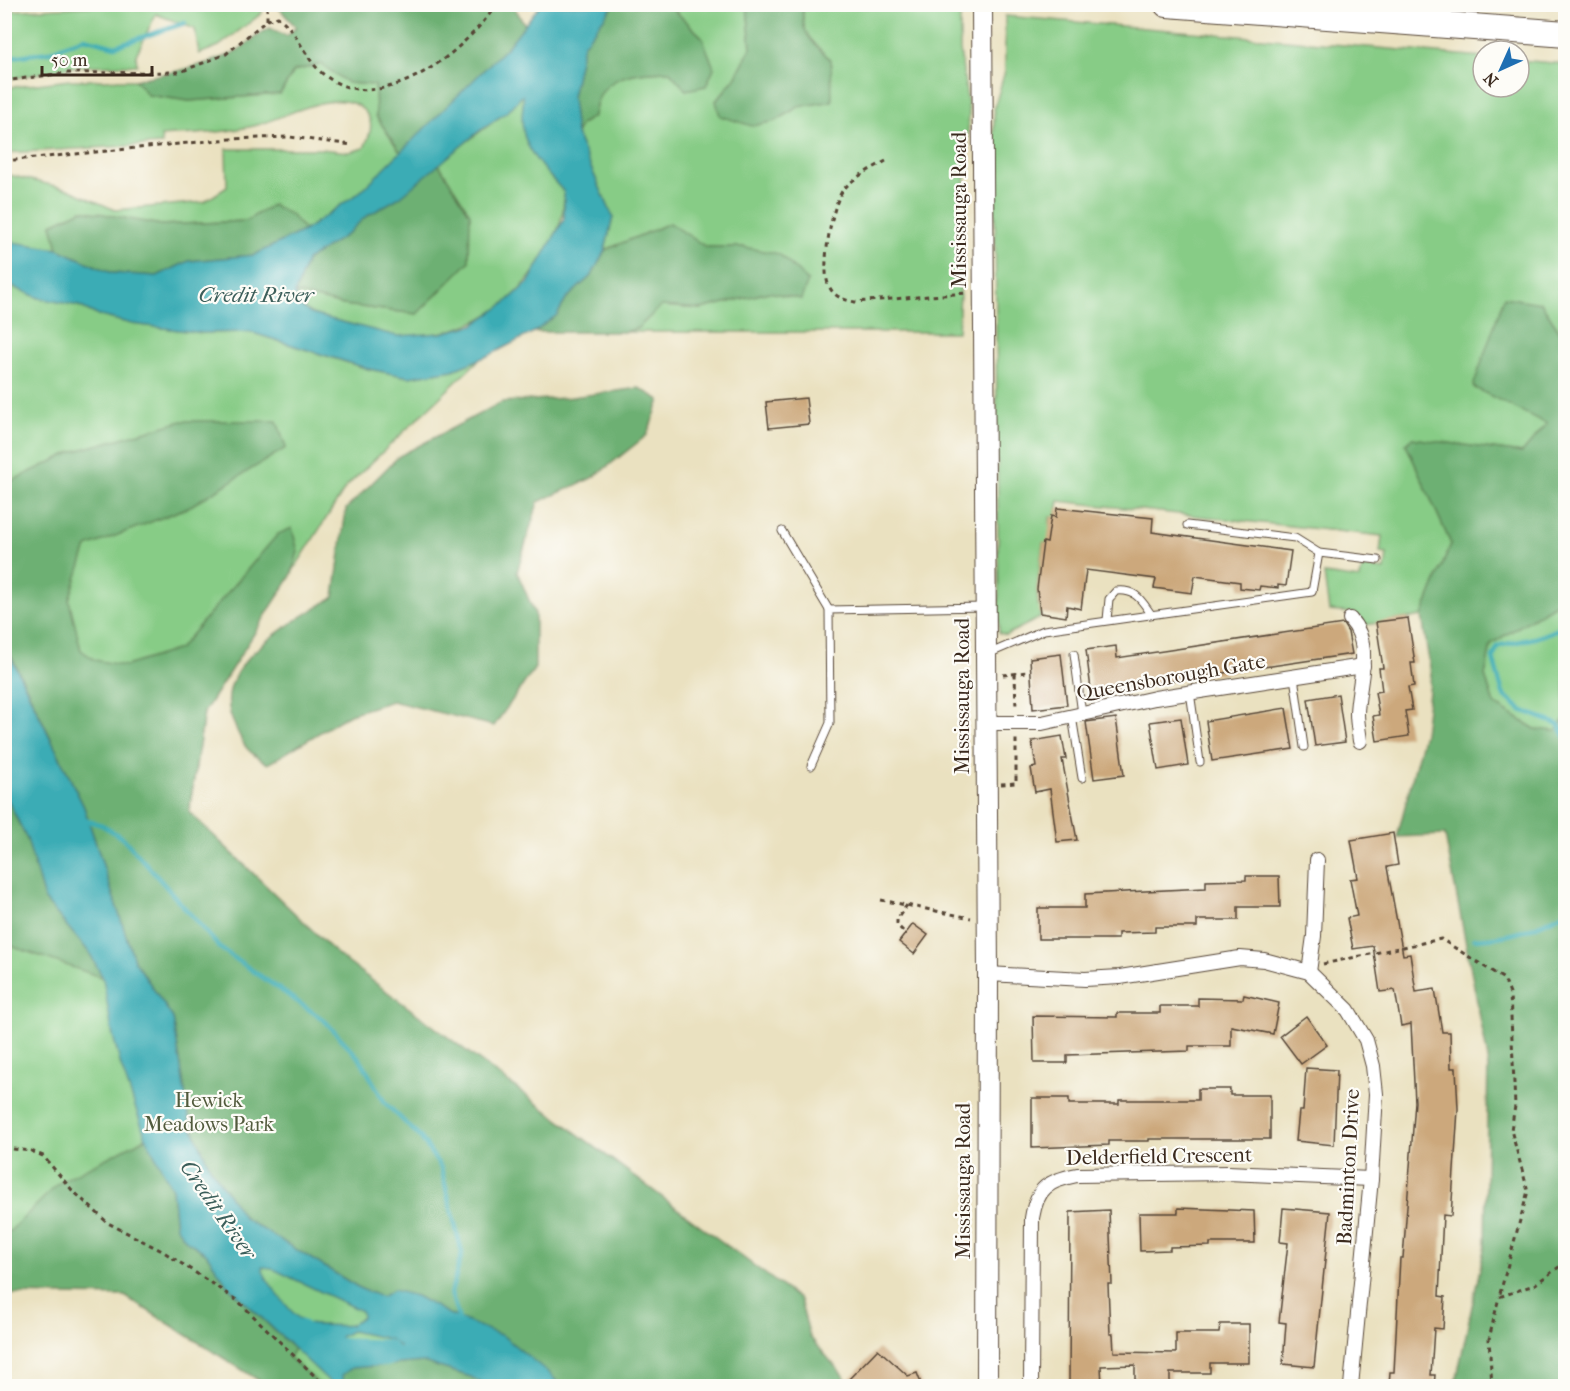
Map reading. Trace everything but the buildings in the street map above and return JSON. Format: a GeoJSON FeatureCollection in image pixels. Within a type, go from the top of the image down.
{"type":"FeatureCollection","features":[{"type":"Feature","properties":{"kind":"highway"},"geometry":{"type":"LineString","coordinates":[[1167,4],[1566,34]]}},
{"type":"Feature","properties":{"kind":"main road","name":"Mississauga Road"},"geometry":{"type":"LineString","coordinates":[[982,4],[988,974],[987,1386]]}},
{"type":"Feature","properties":{"kind":"street"},"geometry":{"type":"LineString","coordinates":[[1350,619],[1362,637],[1363,666],[1357,712],[1360,741]]}},
{"type":"Feature","properties":{"kind":"street","name":"Queensborough Gate"},"geometry":{"type":"LineString","coordinates":[[986,723],[1029,725],[1190,692],[1363,666]]}},
{"type":"Feature","properties":{"kind":"street"},"geometry":{"type":"LineString","coordinates":[[1309,969],[1314,936],[1317,860]]}},
{"type":"Feature","properties":{"kind":"street","name":"Badminton Drive"},"geometry":{"type":"LineString","coordinates":[[988,974],[1085,979],[1120,977],[1240,958],[1264,960],[1309,969],[1348,1010],[1366,1040],[1373,1066],[1376,1094],[1371,1179],[1351,1386]]}},
{"type":"Feature","properties":{"kind":"street","name":"Delderfield Crescent"},"geometry":{"type":"LineString","coordinates":[[1031,1386],[1032,1218],[1035,1201],[1053,1180],[1077,1175],[1228,1173],[1371,1179]]}},
{"type":"Feature","properties":{"kind":"lane"},"geometry":{"type":"LineString","coordinates":[[1187,525],[1295,538],[1319,553],[1378,560]]}},
{"type":"Feature","properties":{"kind":"lane"},"geometry":{"type":"LineString","coordinates":[[782,531],[829,610],[830,723],[811,766]]}},
{"type":"Feature","properties":{"kind":"lane"},"geometry":{"type":"LineString","coordinates":[[986,655],[1044,630],[1312,592],[1319,553]]}},
{"type":"Feature","properties":{"kind":"lane"},"geometry":{"type":"LineString","coordinates":[[1107,620],[1109,598],[1116,591],[1128,590],[1138,595],[1151,615]]}},
{"type":"Feature","properties":{"kind":"lane"},"geometry":{"type":"LineString","coordinates":[[829,610],[986,607]]}},
{"type":"Feature","properties":{"kind":"lane"},"geometry":{"type":"LineString","coordinates":[[1074,654],[1082,778]]}},
{"type":"Feature","properties":{"kind":"lane"},"geometry":{"type":"LineString","coordinates":[[1294,677],[1304,747]]}},
{"type":"Feature","properties":{"kind":"lane"},"geometry":{"type":"LineString","coordinates":[[1190,692],[1200,762]]}},
{"type":"Feature","properties":{"kind":"path"},"geometry":{"type":"LineString","coordinates":[[267,4],[267,20]]}},
{"type":"Feature","properties":{"kind":"path"},"geometry":{"type":"LineString","coordinates":[[4,81],[65,73],[180,72],[226,54],[267,20],[278,16],[288,24],[302,48],[321,72],[336,84],[358,89],[381,89],[427,73],[464,42],[497,4]]}},
{"type":"Feature","properties":{"kind":"path"},"geometry":{"type":"LineString","coordinates":[[4,161],[230,139],[290,138],[354,145]]}},
{"type":"Feature","properties":{"kind":"path"},"geometry":{"type":"LineString","coordinates":[[886,160],[856,178],[838,198],[825,268],[827,283],[832,292],[842,299],[855,302],[984,292]]}},
{"type":"Feature","properties":{"kind":"path"},"geometry":{"type":"LineString","coordinates":[[996,676],[1028,672]]}},
{"type":"Feature","properties":{"kind":"path"},"geometry":{"type":"LineString","coordinates":[[1015,673],[1016,718]]}},
{"type":"Feature","properties":{"kind":"path"},"geometry":{"type":"LineString","coordinates":[[998,785],[1016,783],[1016,734]]}},
{"type":"Feature","properties":{"kind":"path"},"geometry":{"type":"LineString","coordinates":[[881,900],[973,918]]}},
{"type":"Feature","properties":{"kind":"path"},"geometry":{"type":"LineString","coordinates":[[903,931],[897,925],[897,919],[907,905]]}},
{"type":"Feature","properties":{"kind":"path"},"geometry":{"type":"LineString","coordinates":[[1309,969],[1441,939],[1504,980],[1510,994],[1515,1106],[1510,1130],[1528,1191],[1489,1339],[1492,1386]]}},
{"type":"Feature","properties":{"kind":"path"},"geometry":{"type":"LineString","coordinates":[[4,1148],[44,1155],[72,1190],[108,1223],[164,1252],[238,1301],[325,1386]]}},
{"type":"Feature","properties":{"kind":"path"},"geometry":{"type":"LineString","coordinates":[[1499,1297],[1534,1285],[1566,1262]]}},
{"type":"Feature","properties":{"kind":"green space"},"geometry":{"type":"Polygon","coordinates":[[[263,4],[262,13],[219,46],[199,54],[195,29],[156,14],[136,55],[137,65],[77,66],[5,80],[5,11],[114,5],[263,4]]]}},
{"type":"Feature","properties":{"kind":"green space"},"geometry":{"type":"Polygon","coordinates":[[[747,4],[804,5],[805,30],[813,42],[831,60],[832,101],[798,107],[776,121],[752,126],[720,116],[716,101],[735,78],[751,48],[747,4]]]}},
{"type":"Feature","properties":{"kind":"green space"},"geometry":{"type":"Polygon","coordinates":[[[276,5],[513,5],[525,25],[508,46],[401,153],[376,116],[375,85],[348,83],[321,64],[294,71],[280,94],[189,101],[148,95],[135,80],[220,59],[270,28],[287,36],[296,27],[276,5]]]}},
{"type":"Feature","properties":{"kind":"green space"},"geometry":{"type":"Polygon","coordinates":[[[614,5],[669,5],[702,37],[714,68],[706,86],[686,90],[669,71],[620,78],[602,91],[594,116],[581,124],[576,134],[572,97],[583,45],[614,5]]]}},
{"type":"Feature","properties":{"kind":"green space"},"geometry":{"type":"Polygon","coordinates":[[[669,5],[747,5],[751,48],[735,78],[716,101],[776,121],[798,107],[831,60],[813,42],[805,30],[804,5],[960,11],[960,50],[969,113],[958,332],[625,332],[638,328],[661,306],[701,309],[769,292],[800,299],[744,247],[706,247],[670,223],[605,250],[613,217],[576,134],[581,124],[594,116],[602,91],[620,78],[669,71],[686,90],[702,37],[669,5]]]}},
{"type":"Feature","properties":{"kind":"green space"},"geometry":{"type":"Polygon","coordinates":[[[1005,16],[1471,56],[1471,99],[1531,99],[1531,61],[1565,64],[1565,339],[1541,303],[1547,424],[1522,453],[1412,438],[1406,444],[1451,544],[1422,616],[1365,625],[1354,613],[1329,611],[1324,574],[1360,579],[1362,567],[1385,570],[1387,554],[1380,553],[1382,536],[1059,501],[1056,517],[1050,517],[1050,543],[1043,543],[1037,589],[1038,605],[1041,606],[1040,618],[1006,635],[999,633],[994,109],[1005,71],[1005,16]]]}},
{"type":"Feature","properties":{"kind":"green space"},"geometry":{"type":"Polygon","coordinates":[[[321,64],[348,83],[375,85],[376,116],[401,153],[361,191],[305,230],[290,214],[272,205],[246,221],[161,225],[82,210],[52,224],[58,249],[5,241],[5,174],[68,189],[115,210],[204,202],[227,187],[226,149],[321,149],[349,152],[364,148],[371,126],[369,117],[355,104],[342,101],[328,102],[312,105],[254,126],[208,133],[161,136],[162,144],[5,153],[5,88],[70,80],[135,80],[148,95],[189,101],[280,94],[294,71],[321,64]]]}},
{"type":"Feature","properties":{"kind":"green space"},"geometry":{"type":"Polygon","coordinates":[[[524,94],[524,125],[530,149],[564,192],[564,203],[561,220],[551,242],[529,279],[515,294],[499,308],[482,318],[443,332],[422,335],[393,336],[379,333],[315,315],[303,307],[295,293],[344,305],[417,314],[470,214],[438,163],[508,111],[524,94]]]}},
{"type":"Feature","properties":{"kind":"green space"},"geometry":{"type":"Polygon","coordinates":[[[438,163],[470,214],[469,262],[417,314],[344,305],[295,293],[307,260],[346,235],[365,217],[400,197],[438,163]]]}},
{"type":"Feature","properties":{"kind":"green space"},"geometry":{"type":"Polygon","coordinates":[[[272,205],[290,214],[305,230],[254,255],[189,261],[157,276],[111,273],[58,249],[52,224],[82,210],[161,225],[246,221],[272,205]]]}},
{"type":"Feature","properties":{"kind":"green space"},"geometry":{"type":"Polygon","coordinates":[[[670,223],[706,247],[744,247],[779,254],[808,281],[801,299],[769,292],[701,309],[661,306],[638,328],[625,332],[534,332],[557,315],[567,298],[592,275],[605,250],[670,223]]]}},
{"type":"Feature","properties":{"kind":"green space","name":"Hewick Meadows Park"},"geometry":{"type":"Polygon","coordinates":[[[11,286],[39,298],[79,306],[97,315],[132,324],[203,333],[250,332],[368,369],[409,377],[453,370],[480,359],[346,487],[204,712],[189,812],[338,955],[761,1386],[268,1386],[125,1296],[5,1249],[4,289],[11,286]]]}},
{"type":"Feature","properties":{"kind":"green space"},"geometry":{"type":"Polygon","coordinates":[[[1504,297],[1541,303],[1565,339],[1565,598],[1491,644],[1485,676],[1494,704],[1535,729],[1556,731],[1565,718],[1565,1386],[1455,1386],[1485,1245],[1488,1059],[1445,835],[1397,837],[1424,733],[1431,674],[1422,616],[1451,544],[1406,444],[1412,438],[1522,453],[1547,424],[1473,387],[1504,297]]]}},
{"type":"Feature","properties":{"kind":"green space"},"geometry":{"type":"Polygon","coordinates":[[[639,388],[660,400],[647,435],[594,477],[538,502],[517,572],[535,614],[535,668],[494,726],[392,701],[350,714],[268,764],[246,748],[234,724],[229,703],[232,683],[243,665],[258,648],[277,633],[334,597],[346,509],[399,456],[502,402],[565,398],[639,388]]]}},
{"type":"Feature","properties":{"kind":"green space","name":"Hewick Meadows Park"},"geometry":{"type":"Polygon","coordinates":[[[182,421],[277,421],[286,448],[189,507],[87,547],[69,600],[81,650],[95,660],[126,666],[179,649],[278,534],[292,528],[298,552],[291,576],[204,712],[189,812],[338,955],[800,1300],[810,1337],[852,1386],[561,1386],[549,1373],[416,1296],[382,1297],[361,1289],[244,1218],[210,1167],[190,1123],[173,1018],[134,960],[84,807],[5,643],[5,484],[72,452],[182,421]]]}},
{"type":"Feature","properties":{"kind":"green space"},"geometry":{"type":"Polygon","coordinates":[[[1565,598],[1565,718],[1556,732],[1535,729],[1494,704],[1485,676],[1491,644],[1565,598]]]}},
{"type":"Feature","properties":{"kind":"green space"},"geometry":{"type":"Polygon","coordinates":[[[4,794],[27,839],[44,899],[89,952],[103,978],[5,944],[4,794]]]}},
{"type":"Feature","properties":{"kind":"green space"},"geometry":{"type":"Polygon","coordinates":[[[146,1138],[172,1189],[176,1227],[187,1241],[206,1253],[228,1286],[294,1349],[289,1357],[321,1386],[268,1386],[125,1296],[5,1294],[4,1232],[9,1232],[61,1181],[146,1138]]]}},
{"type":"Feature","properties":{"kind":"green space"},"geometry":{"type":"Polygon","coordinates":[[[423,1362],[471,1377],[487,1386],[345,1386],[342,1375],[352,1368],[423,1362]]]}},
{"type":"Feature","properties":{"kind":"water","name":"Credit River"},"geometry":{"type":"Polygon","coordinates":[[[540,5],[614,5],[583,45],[572,97],[576,134],[613,217],[605,250],[592,275],[567,298],[557,315],[534,332],[490,355],[453,370],[409,377],[369,369],[250,332],[203,333],[132,324],[97,315],[79,306],[39,298],[11,286],[5,289],[5,241],[58,249],[111,273],[157,276],[189,261],[254,255],[305,230],[361,191],[508,46],[540,5]],[[523,95],[508,111],[478,132],[400,197],[365,217],[346,235],[307,260],[295,293],[299,305],[311,314],[397,336],[441,333],[473,325],[504,304],[528,283],[564,219],[564,192],[542,168],[526,141],[522,119],[523,95]]]}},
{"type":"Feature","properties":{"kind":"water","name":"Credit River"},"geometry":{"type":"Polygon","coordinates":[[[4,643],[84,807],[134,960],[173,1018],[190,1123],[210,1167],[244,1218],[361,1289],[382,1297],[393,1290],[416,1296],[449,1314],[503,1336],[549,1373],[561,1386],[487,1386],[471,1377],[423,1362],[352,1368],[342,1375],[345,1386],[334,1386],[228,1286],[206,1253],[187,1241],[176,1227],[172,1189],[146,1138],[121,1066],[112,1032],[103,978],[89,952],[44,899],[27,839],[5,794],[4,643]],[[262,1267],[268,1281],[281,1299],[296,1316],[308,1324],[350,1325],[362,1317],[361,1311],[271,1268],[262,1267]],[[351,1331],[340,1337],[341,1341],[325,1353],[336,1354],[363,1350],[365,1347],[385,1349],[399,1346],[389,1339],[351,1331]]]}},
{"type":"Feature","properties":{"kind":"waterway"},"geometry":{"type":"LineString","coordinates":[[4,58],[49,52],[84,38],[115,46],[185,23]]}},
{"type":"Feature","properties":{"kind":"waterway"},"geometry":{"type":"LineString","coordinates":[[1566,626],[1535,638],[1498,646],[1493,658],[1503,694],[1521,710],[1559,725],[1566,737]]}},
{"type":"Feature","properties":{"kind":"waterway"},"geometry":{"type":"LineString","coordinates":[[85,820],[102,825],[124,839],[220,948],[324,1020],[360,1059],[385,1103],[421,1138],[441,1168],[462,1253],[451,1293],[460,1323]]}},
{"type":"Feature","properties":{"kind":"waterway"},"geometry":{"type":"LineString","coordinates":[[1474,939],[1522,932],[1566,912]]}},
{"type":"Feature","properties":{"kind":"waterway","name":"Credit River"},"geometry":{"type":"LineString","coordinates":[[299,1333],[306,1341],[327,1349],[386,1353]]}}]}
